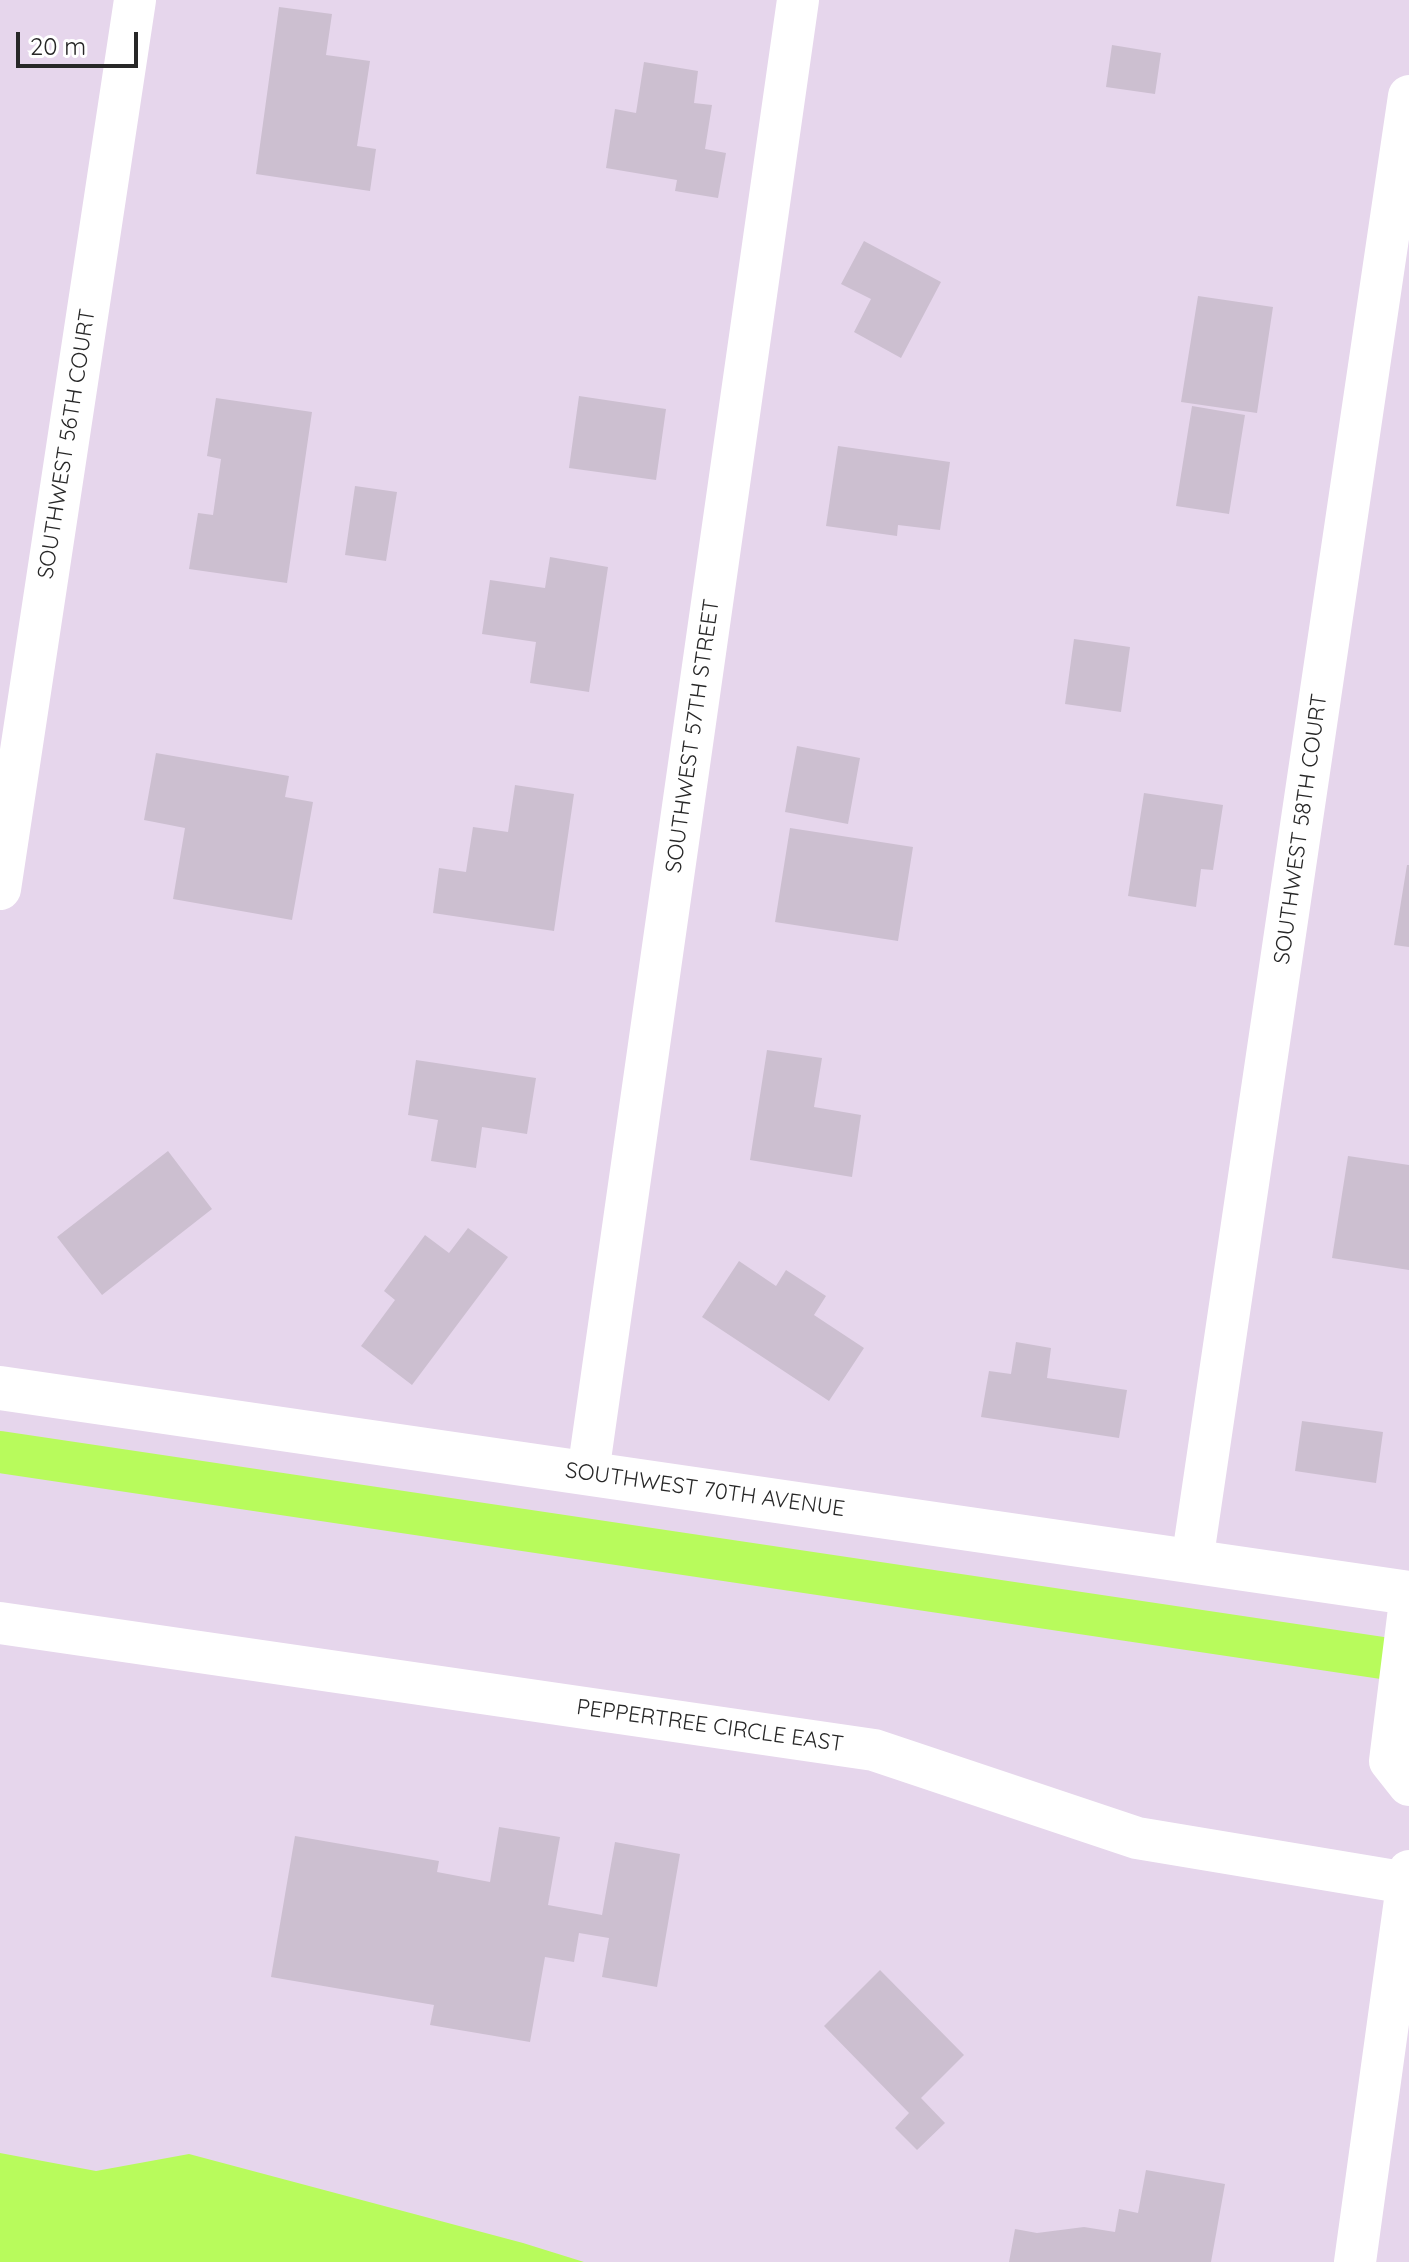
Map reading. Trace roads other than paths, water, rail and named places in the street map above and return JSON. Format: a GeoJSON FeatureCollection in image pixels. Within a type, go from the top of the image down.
{"type":"FeatureCollection","features":[{"type":"Feature","properties":{"kind":"street","name":"SOUTHWEST 56TH COURT"},"geometry":{"type":"LineString","coordinates":[[0,889],[135,0]]}},
{"type":"Feature","properties":{"kind":"street","name":"SOUTHWEST 57TH STREET"},"geometry":{"type":"LineString","coordinates":[[588,1473],[798,0]]}},
{"type":"Feature","properties":{"kind":"street","name":"SOUTHWEST 58TH COURT"},"geometry":{"type":"LineString","coordinates":[[1192,1562],[1409,96]]}},
{"type":"Feature","properties":{"kind":"street","name":"SOUTHWEST 70TH AVENUE"},"geometry":{"type":"LineString","coordinates":[[0,1388],[1409,1593]]}},
{"type":"Feature","properties":{"kind":"street"},"geometry":{"type":"LineString","coordinates":[[1409,1609],[1390,1761],[1409,1785]]}},
{"type":"Feature","properties":{"kind":"street","name":"PEPPERTREE CIRCLE EAST"},"geometry":{"type":"LineString","coordinates":[[0,1623],[874,1750],[1137,1838],[1408,1877]]}},
{"type":"Feature","properties":{"kind":"street"},"geometry":{"type":"LineString","coordinates":[[1355,2262],[1408,1877]]}},
{"type":"Feature","properties":{"kind":"waterway"},"geometry":{"type":"LineString","coordinates":[[0,1452],[1409,1662]]}}]}
